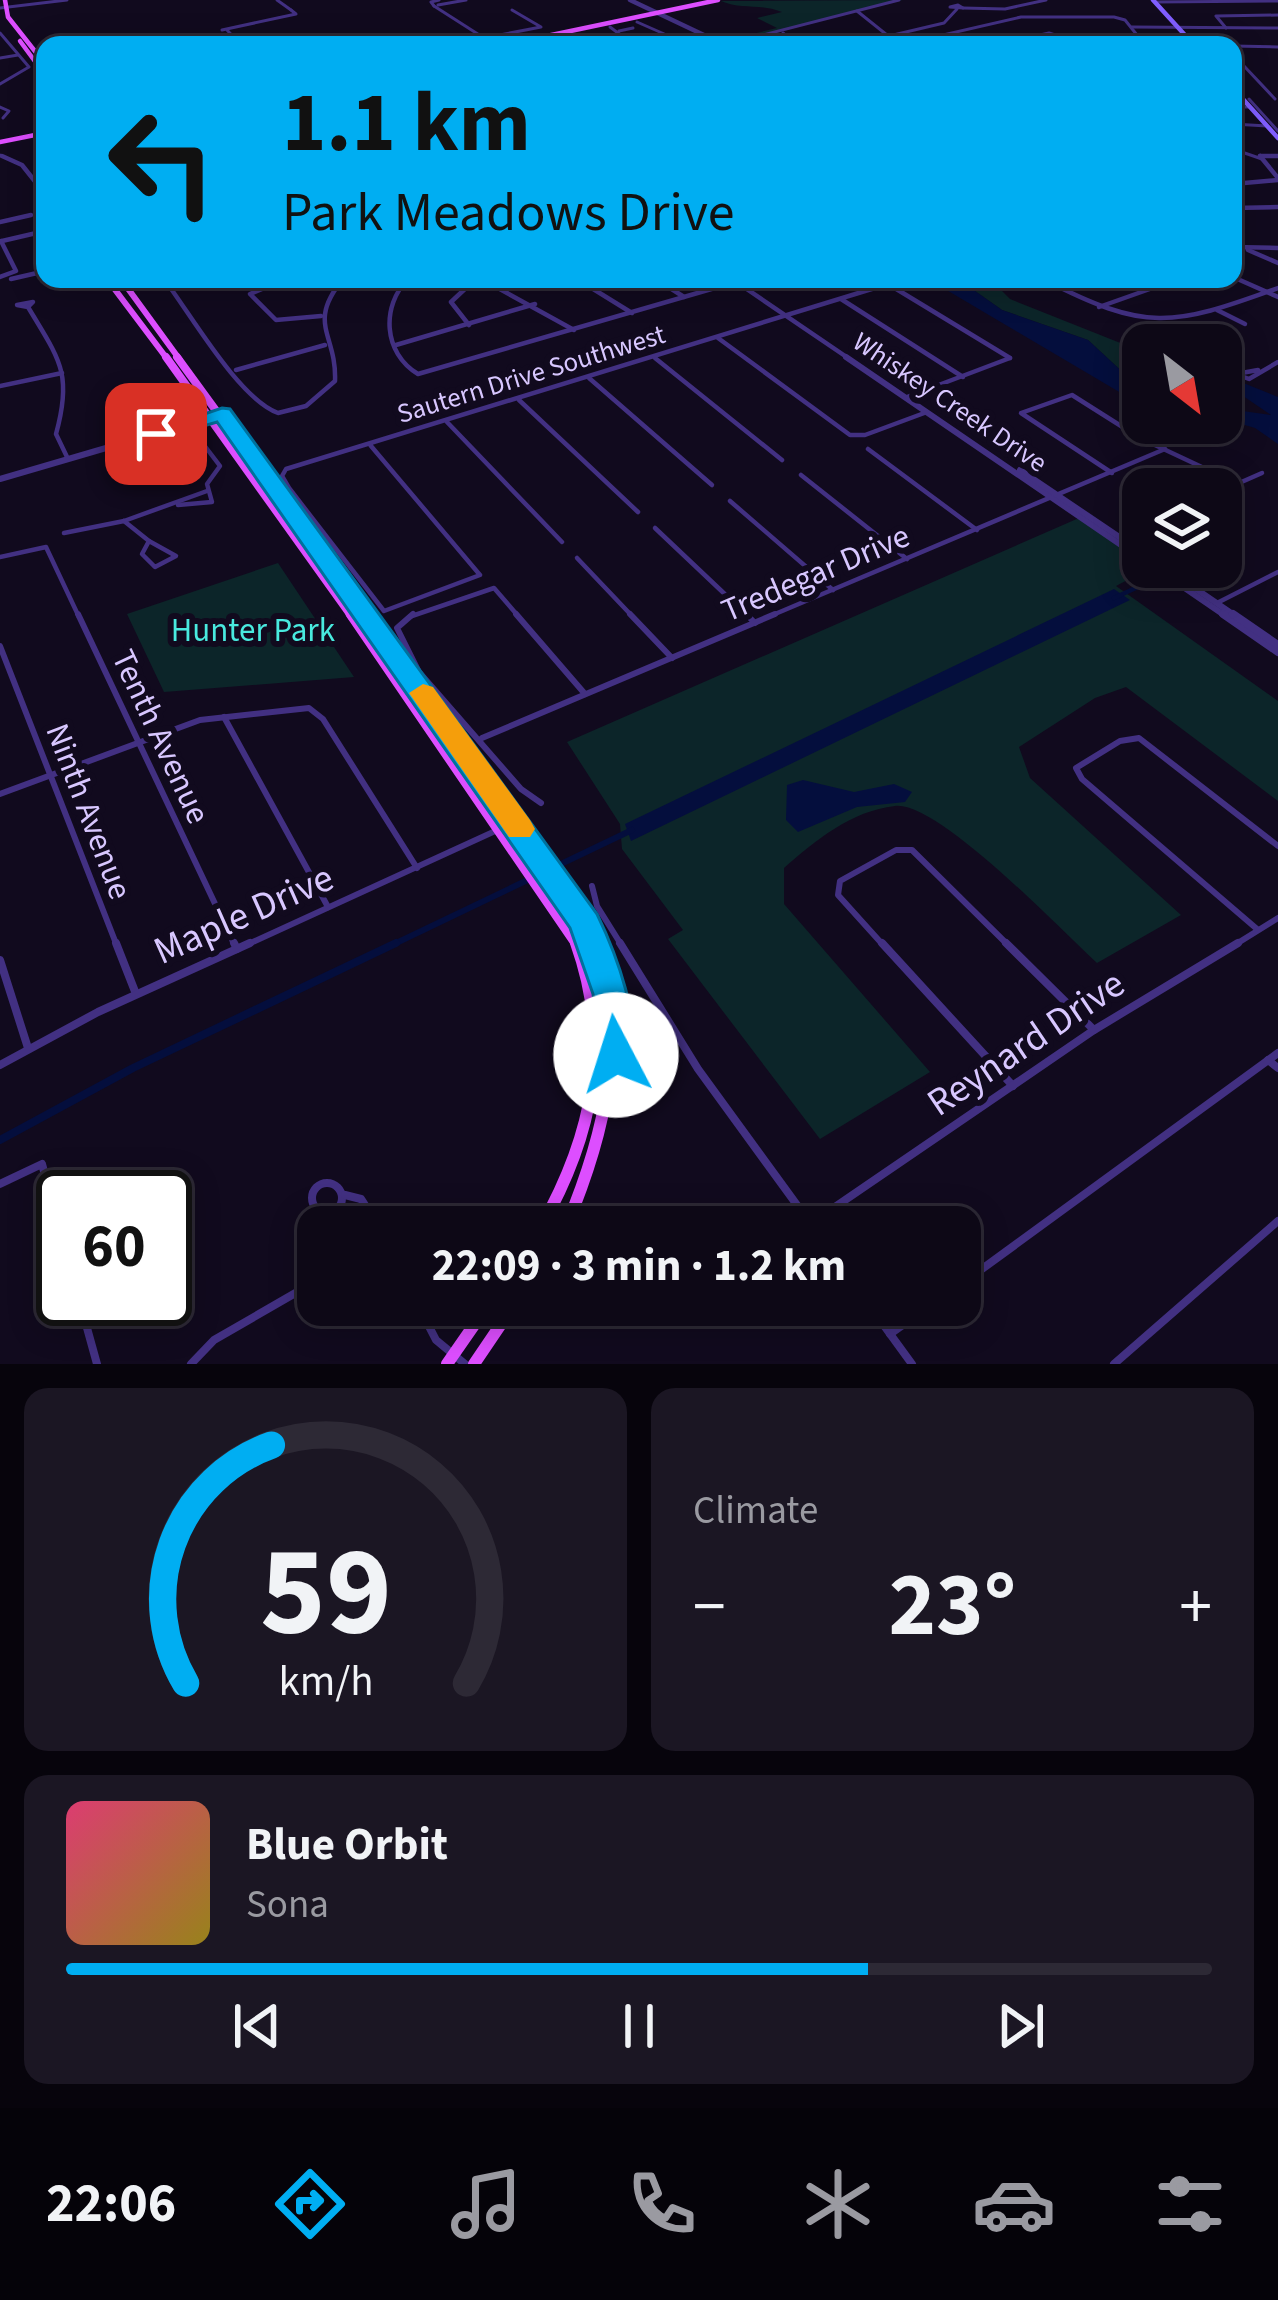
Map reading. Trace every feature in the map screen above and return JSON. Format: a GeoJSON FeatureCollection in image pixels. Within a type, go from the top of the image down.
{"type":"FeatureCollection","features":[{"type":"Feature","properties":{"kind":"main road"},"geometry":{"type":"LineString","coordinates":[[534,36],[710,0]]}},
{"type":"Feature","properties":{"kind":"main road"},"geometry":{"type":"LineString","coordinates":[[1154,1],[1187,36]]}},
{"type":"Feature","properties":{"kind":"main road"},"geometry":{"type":"LineString","coordinates":[[2,8],[36,62]]}},
{"type":"Feature","properties":{"kind":"main road"},"geometry":{"type":"LineString","coordinates":[[2,8],[36,51]]}},
{"type":"Feature","properties":{"kind":"main road"},"geometry":{"type":"LineString","coordinates":[[544,36],[655,11]]}},
{"type":"Feature","properties":{"kind":"main road"},"geometry":{"type":"LineString","coordinates":[[27,50],[36,70]]}},
{"type":"Feature","properties":{"kind":"main road"},"geometry":{"type":"LineString","coordinates":[[1242,97],[1278,135]]}},
{"type":"Feature","properties":{"kind":"main road"},"geometry":{"type":"LineString","coordinates":[[0,144],[36,137]]}},
{"type":"Feature","properties":{"kind":"main road"},"geometry":{"type":"LineString","coordinates":[[114,288],[217,416],[515,823],[557,881],[600,957],[616,1034],[607,1122],[574,1206]]}},
{"type":"Feature","properties":{"kind":"main road"},"geometry":{"type":"LineString","coordinates":[[127,288],[543,887],[583,958],[596,1013],[598,1053],[583,1141],[551,1206]]}},
{"type":"Feature","properties":{"kind":"main road"},"geometry":{"type":"LineString","coordinates":[[455,1361],[476,1326]]}},
{"type":"Feature","properties":{"kind":"main road"},"geometry":{"type":"LineString","coordinates":[[474,1364],[500,1326]]}},
{"type":"Feature","properties":{"kind":"street"},"geometry":{"type":"LineString","coordinates":[[2,8],[67,0]]}},
{"type":"Feature","properties":{"kind":"street"},"geometry":{"type":"LineString","coordinates":[[225,29],[296,14],[277,0]]}},
{"type":"Feature","properties":{"kind":"street"},"geometry":{"type":"LineString","coordinates":[[440,0],[430,3],[479,36]]}},
{"type":"Feature","properties":{"kind":"street"},"geometry":{"type":"LineString","coordinates":[[434,6],[466,0]]}},
{"type":"Feature","properties":{"kind":"street"},"geometry":{"type":"LineString","coordinates":[[634,0],[698,35]]}},
{"type":"Feature","properties":{"kind":"street"},"geometry":{"type":"LineString","coordinates":[[768,36],[899,0]]}},
{"type":"Feature","properties":{"kind":"street"},"geometry":{"type":"LineString","coordinates":[[943,2],[956,7],[1005,8],[1046,0]]}},
{"type":"Feature","properties":{"kind":"street"},"geometry":{"type":"LineString","coordinates":[[1154,1],[1278,2]]}},
{"type":"Feature","properties":{"kind":"street"},"geometry":{"type":"LineString","coordinates":[[887,36],[944,23],[955,17],[956,7]]}},
{"type":"Feature","properties":{"kind":"street"},"geometry":{"type":"LineString","coordinates":[[259,22],[291,10]]}},
{"type":"Feature","properties":{"kind":"street"},"geometry":{"type":"LineString","coordinates":[[507,36],[541,27],[512,10]]}},
{"type":"Feature","properties":{"kind":"street"},"geometry":{"type":"LineString","coordinates":[[854,10],[891,35]]}},
{"type":"Feature","properties":{"kind":"street"},"geometry":{"type":"LineString","coordinates":[[1226,28],[1216,16],[1278,15]]}},
{"type":"Feature","properties":{"kind":"street"},"geometry":{"type":"LineString","coordinates":[[225,29],[280,17]]}},
{"type":"Feature","properties":{"kind":"street"},"geometry":{"type":"LineString","coordinates":[[941,36],[1022,17],[1118,17],[1138,36]]}},
{"type":"Feature","properties":{"kind":"street"},"geometry":{"type":"LineString","coordinates":[[619,31],[662,22]]}},
{"type":"Feature","properties":{"kind":"street"},"geometry":{"type":"LineString","coordinates":[[646,25],[671,36]]}},
{"type":"Feature","properties":{"kind":"street"},"geometry":{"type":"LineString","coordinates":[[610,27],[624,36]]}},
{"type":"Feature","properties":{"kind":"street"},"geometry":{"type":"LineString","coordinates":[[1131,28],[1278,28]]}},
{"type":"Feature","properties":{"kind":"street"},"geometry":{"type":"LineString","coordinates":[[225,29],[232,36]]}},
{"type":"Feature","properties":{"kind":"street"},"geometry":{"type":"LineString","coordinates":[[0,33],[28,69],[0,84]]}},
{"type":"Feature","properties":{"kind":"street"},"geometry":{"type":"LineString","coordinates":[[656,36],[666,33]]}},
{"type":"Feature","properties":{"kind":"street"},"geometry":{"type":"LineString","coordinates":[[783,33],[786,36]]}},
{"type":"Feature","properties":{"kind":"street"},"geometry":{"type":"LineString","coordinates":[[1242,46],[1278,46]]}},
{"type":"Feature","properties":{"kind":"street"},"geometry":{"type":"LineString","coordinates":[[0,58],[18,55]]}},
{"type":"Feature","properties":{"kind":"street"},"geometry":{"type":"LineString","coordinates":[[1244,66],[1276,99]]}},
{"type":"Feature","properties":{"kind":"street"},"geometry":{"type":"LineString","coordinates":[[1242,104],[1276,99]]}},
{"type":"Feature","properties":{"kind":"street"},"geometry":{"type":"LineString","coordinates":[[1247,102],[1278,135]]}},
{"type":"Feature","properties":{"kind":"street"},"geometry":{"type":"LineString","coordinates":[[0,106],[9,111],[3,118]]}},
{"type":"Feature","properties":{"kind":"street"},"geometry":{"type":"LineString","coordinates":[[1242,124],[1266,125]]}},
{"type":"Feature","properties":{"kind":"street"},"geometry":{"type":"LineString","coordinates":[[1242,151],[1278,156]]}},
{"type":"Feature","properties":{"kind":"street"},"geometry":{"type":"LineString","coordinates":[[0,155],[22,165],[36,183]]}},
{"type":"Feature","properties":{"kind":"street"},"geometry":{"type":"LineString","coordinates":[[1260,156],[1278,179]]}},
{"type":"Feature","properties":{"kind":"street"},"geometry":{"type":"LineString","coordinates":[[1242,183],[1278,179]]}},
{"type":"Feature","properties":{"kind":"street"},"geometry":{"type":"LineString","coordinates":[[1242,208],[1278,207]]}},
{"type":"Feature","properties":{"kind":"street"},"geometry":{"type":"LineString","coordinates":[[0,222],[31,215]]}},
{"type":"Feature","properties":{"kind":"street"},"geometry":{"type":"LineString","coordinates":[[18,274],[0,241],[36,233]]}},
{"type":"Feature","properties":{"kind":"street"},"geometry":{"type":"LineString","coordinates":[[1242,248],[1278,248]]}},
{"type":"Feature","properties":{"kind":"street"},"geometry":{"type":"LineString","coordinates":[[1242,248],[1278,263]]}},
{"type":"Feature","properties":{"kind":"street"},"geometry":{"type":"LineString","coordinates":[[0,280],[36,273]]}},
{"type":"Feature","properties":{"kind":"street"},"geometry":{"type":"LineString","coordinates":[[1242,281],[1278,297]]}},
{"type":"Feature","properties":{"kind":"street"},"geometry":{"type":"LineString","coordinates":[[178,288],[267,408],[292,410],[322,397],[335,382],[337,369],[325,345],[321,316],[338,288]]}},
{"type":"Feature","properties":{"kind":"street"},"geometry":{"type":"LineString","coordinates":[[263,288],[250,293],[273,320],[321,316]]}},
{"type":"Feature","properties":{"kind":"street"},"geometry":{"type":"LineString","coordinates":[[398,288],[384,313],[396,345],[418,374],[713,288]]}},
{"type":"Feature","properties":{"kind":"street"},"geometry":{"type":"LineString","coordinates":[[468,288],[451,305],[470,325]]}},
{"type":"Feature","properties":{"kind":"street"},"geometry":{"type":"LineString","coordinates":[[501,288],[574,330]]}},
{"type":"Feature","properties":{"kind":"street"},"geometry":{"type":"LineString","coordinates":[[592,288],[632,313]]}},
{"type":"Feature","properties":{"kind":"street"},"geometry":{"type":"LineString","coordinates":[[670,288],[684,297]]}},
{"type":"Feature","properties":{"kind":"street","name":"Whiskey Creek Drive"},"geometry":{"type":"LineString","coordinates":[[751,288],[1122,542]]}},
{"type":"Feature","properties":{"kind":"street","name":"Sautern Drive Southwest"},"geometry":{"type":"LineString","coordinates":[[371,446],[478,571],[476,578],[391,610],[378,609],[289,488],[282,476],[286,469],[875,288]]}},
{"type":"Feature","properties":{"kind":"street","name":"Sautern Drive Southwest"},"geometry":{"type":"LineString","coordinates":[[895,288],[1010,358],[963,377]]}},
{"type":"Feature","properties":{"kind":"street"},"geometry":{"type":"LineString","coordinates":[[1063,288],[1125,318],[1177,325],[1278,288]]}},
{"type":"Feature","properties":{"kind":"street"},"geometry":{"type":"LineString","coordinates":[[1099,307],[1153,288]]}},
{"type":"Feature","properties":{"kind":"street"},"geometry":{"type":"LineString","coordinates":[[841,299],[963,377]]}},
{"type":"Feature","properties":{"kind":"street"},"geometry":{"type":"LineString","coordinates":[[396,345],[535,304]]}},
{"type":"Feature","properties":{"kind":"street"},"geometry":{"type":"LineString","coordinates":[[28,308],[69,395],[56,434],[68,459]]}},
{"type":"Feature","properties":{"kind":"street"},"geometry":{"type":"LineString","coordinates":[[1217,310],[1245,324]]}},
{"type":"Feature","properties":{"kind":"street"},"geometry":{"type":"LineString","coordinates":[[718,338],[850,435],[866,435],[927,412]]}},
{"type":"Feature","properties":{"kind":"street"},"geometry":{"type":"LineString","coordinates":[[236,370],[325,345]]}},
{"type":"Feature","properties":{"kind":"street"},"geometry":{"type":"LineString","coordinates":[[655,358],[782,460]]}},
{"type":"Feature","properties":{"kind":"street"},"geometry":{"type":"LineString","coordinates":[[1258,370],[1278,362]]}},
{"type":"Feature","properties":{"kind":"street"},"geometry":{"type":"LineString","coordinates":[[0,386],[62,373]]}},
{"type":"Feature","properties":{"kind":"street"},"geometry":{"type":"LineString","coordinates":[[909,397],[963,377]]}},
{"type":"Feature","properties":{"kind":"street"},"geometry":{"type":"LineString","coordinates":[[589,378],[712,485]]}},
{"type":"Feature","properties":{"kind":"street"},"geometry":{"type":"LineString","coordinates":[[1112,473],[1021,412],[1072,395],[1205,468]]}},
{"type":"Feature","properties":{"kind":"street","name":"Whiskey Creek Drive"},"geometry":{"type":"LineString","coordinates":[[909,397],[1056,497]]}},
{"type":"Feature","properties":{"kind":"street"},"geometry":{"type":"LineString","coordinates":[[519,400],[638,512]]}},
{"type":"Feature","properties":{"kind":"street"},"geometry":{"type":"LineString","coordinates":[[0,478],[217,416]]}},
{"type":"Feature","properties":{"kind":"street"},"geometry":{"type":"LineString","coordinates":[[447,422],[562,542]]}},
{"type":"Feature","properties":{"kind":"street"},"geometry":{"type":"LineString","coordinates":[[64,533],[124,521],[207,491],[219,463],[188,424]]}},
{"type":"Feature","properties":{"kind":"street"},"geometry":{"type":"LineString","coordinates":[[868,449],[977,530]]}},
{"type":"Feature","properties":{"kind":"street","name":"Tredegar Drive"},"geometry":{"type":"LineString","coordinates":[[482,738],[1165,449]]}},
{"type":"Feature","properties":{"kind":"street"},"geometry":{"type":"LineString","coordinates":[[1242,482],[1262,473]]}},
{"type":"Feature","properties":{"kind":"street"},"geometry":{"type":"LineString","coordinates":[[801,475],[907,560]]}},
{"type":"Feature","properties":{"kind":"street"},"geometry":{"type":"LineString","coordinates":[[169,506],[209,504],[214,500],[207,491]]}},
{"type":"Feature","properties":{"kind":"street"},"geometry":{"type":"LineString","coordinates":[[730,501],[833,590]]}},
{"type":"Feature","properties":{"kind":"street"},"geometry":{"type":"LineString","coordinates":[[124,521],[131,532],[161,545],[176,556],[155,567],[142,554],[149,541]]}},
{"type":"Feature","properties":{"kind":"street"},"geometry":{"type":"LineString","coordinates":[[656,529],[755,622]]}},
{"type":"Feature","properties":{"kind":"street","name":"Tenth Avenue"},"geometry":{"type":"LineString","coordinates":[[0,556],[43,546],[237,949]]}},
{"type":"Feature","properties":{"kind":"street"},"geometry":{"type":"LineString","coordinates":[[577,558],[672,658]]}},
{"type":"Feature","properties":{"kind":"street"},"geometry":{"type":"LineString","coordinates":[[1213,604],[1278,572]]}},
{"type":"Feature","properties":{"kind":"street"},"geometry":{"type":"LineString","coordinates":[[542,802],[514,784],[482,738],[456,717],[397,628],[414,613],[494,588],[585,694]]}},
{"type":"Feature","properties":{"kind":"street"},"geometry":{"type":"LineString","coordinates":[[1189,588],[1278,649]]}},
{"type":"Feature","properties":{"kind":"street","name":"Ninth Avenue"},"geometry":{"type":"LineString","coordinates":[[0,646],[136,994]]}},
{"type":"Feature","properties":{"kind":"street"},"geometry":{"type":"LineString","coordinates":[[0,794],[138,741],[224,717],[307,708],[323,719],[417,868]]}},
{"type":"Feature","properties":{"kind":"street"},"geometry":{"type":"LineString","coordinates":[[224,717],[328,907]]}},
{"type":"Feature","properties":{"kind":"street"},"geometry":{"type":"LineString","coordinates":[[1257,928],[1082,779],[1076,768],[1120,741],[1139,738],[1278,846]]}},
{"type":"Feature","properties":{"kind":"street","name":"Maple Drive"},"geometry":{"type":"LineString","coordinates":[[0,1065],[136,994],[515,823]]}},
{"type":"Feature","properties":{"kind":"street"},"geometry":{"type":"LineString","coordinates":[[1013,1086],[838,895],[840,881],[896,850],[913,850],[1094,1030]]}},
{"type":"Feature","properties":{"kind":"street"},"geometry":{"type":"LineString","coordinates":[[592,886],[597,906],[673,1031],[797,1206]]}},
{"type":"Feature","properties":{"kind":"street","name":"Reynard Drive"},"geometry":{"type":"LineString","coordinates":[[839,1206],[1094,1030],[1278,918]]}},
{"type":"Feature","properties":{"kind":"street"},"geometry":{"type":"LineString","coordinates":[[0,960],[28,1048]]}},
{"type":"Feature","properties":{"kind":"street"},"geometry":{"type":"LineString","coordinates":[[981,1270],[1273,1056],[1278,1069]]}},
{"type":"Feature","properties":{"kind":"street"},"geometry":{"type":"LineString","coordinates":[[0,1184],[42,1164],[44,1170]]}},
{"type":"Feature","properties":{"kind":"street"},"geometry":{"type":"LineString","coordinates":[[343,1195],[361,1199],[366,1206]]}},
{"type":"Feature","properties":{"kind":"street"},"geometry":{"type":"LineString","coordinates":[[1114,1364],[1278,1221]]}},
{"type":"Feature","properties":{"kind":"street"},"geometry":{"type":"LineString","coordinates":[[190,1364],[214,1340],[297,1292]]}},
{"type":"Feature","properties":{"kind":"street"},"geometry":{"type":"LineString","coordinates":[[86,1326],[97,1364]]}},
{"type":"Feature","properties":{"kind":"street"},"geometry":{"type":"LineString","coordinates":[[429,1326],[455,1361]]}},
{"type":"Feature","properties":{"kind":"street"},"geometry":{"type":"LineString","coordinates":[[884,1326],[912,1364]]}},
{"type":"Feature","properties":{"kind":"street"},"geometry":{"type":"LineString","coordinates":[[890,1334],[902,1326]]}},
{"type":"Feature","properties":{"kind":"green space"},"geometry":{"type":"Polygon","coordinates":[[[903,0],[764,36],[744,36],[777,28],[757,18],[782,12],[721,1],[903,0]]]}},
{"type":"Feature","properties":{"kind":"green space"},"geometry":{"type":"Polygon","coordinates":[[[971,288],[999,288],[1010,299],[1122,344],[1122,372],[1088,340],[1002,310],[971,288]]]}},
{"type":"Feature","properties":{"kind":"green space"},"geometry":{"type":"Polygon","coordinates":[[[1079,518],[1122,548],[1122,583],[1116,586],[1278,701],[1278,801],[1126,687],[1095,698],[1019,747],[1030,778],[1181,915],[1097,963],[968,845],[915,810],[879,809],[822,837],[784,868],[784,904],[930,1072],[820,1139],[668,939],[683,930],[622,849],[620,824],[567,742],[1079,518]]]}},
{"type":"Feature","properties":{"kind":"green space","name":"Hunter Park"},"geometry":{"type":"Polygon","coordinates":[[[278,563],[354,677],[164,692],[127,614],[278,563]]]}},
{"type":"Feature","properties":{"kind":"shaded area"},"geometry":{"type":"Polygon","coordinates":[[[943,288],[971,288],[1002,310],[1088,340],[1122,372],[1122,394],[943,288]]]}},
{"type":"Feature","properties":{"kind":"shaded area"},"geometry":{"type":"Polygon","coordinates":[[[1242,382],[1278,397],[1278,444],[1242,424],[1242,411],[1271,415],[1242,395],[1242,382]]]}},
{"type":"Feature","properties":{"kind":"shaded area"},"geometry":{"type":"Polygon","coordinates":[[[1114,589],[1130,600],[631,841],[625,824],[1114,589]]]}},
{"type":"Feature","properties":{"kind":"shaded area"},"geometry":{"type":"Polygon","coordinates":[[[803,780],[854,792],[894,784],[912,792],[905,802],[857,807],[798,832],[786,820],[787,785],[803,780]]]}},
{"type":"Feature","properties":{"kind":"waterway"},"geometry":{"type":"LineString","coordinates":[[1114,598],[1136,588]]}},
{"type":"Feature","properties":{"kind":"waterway"},"geometry":{"type":"LineString","coordinates":[[390,946],[632,830]]}},
{"type":"Feature","properties":{"kind":"waterway"},"geometry":{"type":"LineString","coordinates":[[0,1140],[133,1068],[396,943]]}},
{"type":"Feature","properties":{"kind":"slow traffic"},"geometry":{"type":"LineString","coordinates":[[423,693],[519,829]]}},
{"type":"Feature","properties":{"kind":"route"},"geometry":{"type":"LineString","coordinates":[[156,434],[222,414],[268,476],[585,923],[610,994],[616,1055]]}}]}
